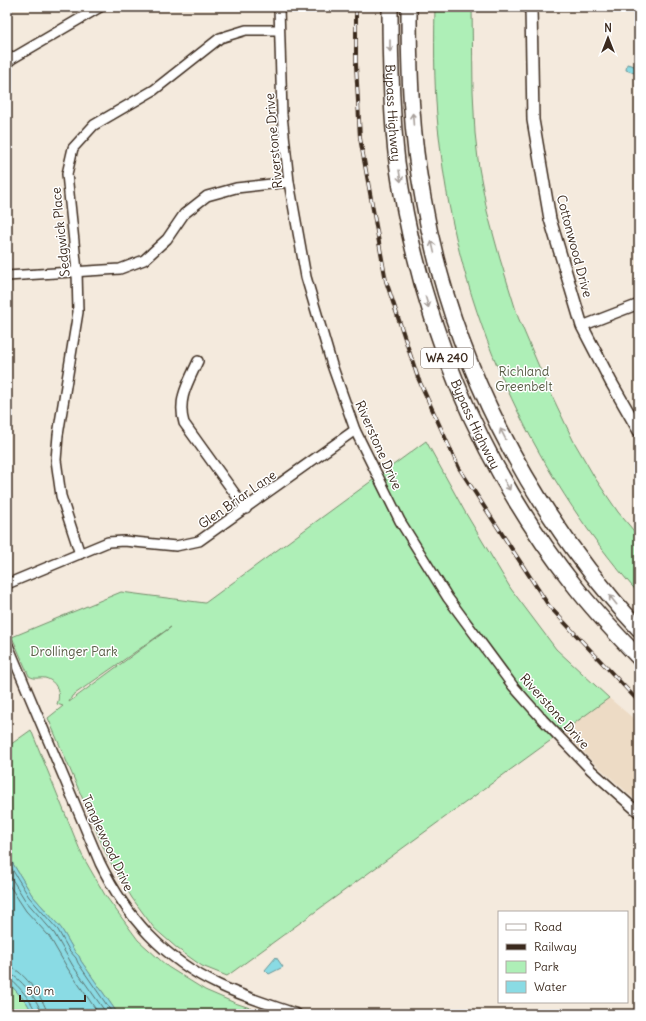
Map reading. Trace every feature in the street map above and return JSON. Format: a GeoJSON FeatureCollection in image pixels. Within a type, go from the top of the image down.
{"type":"FeatureCollection","features":[{"type":"Feature","properties":{"kind":"highway","name":"Bypass Highway"},"geometry":{"type":"LineString","coordinates":[[390,7],[392,104],[397,161],[405,211],[427,303],[446,356],[466,407],[492,459],[541,539],[574,585],[639,658]]}},
{"type":"Feature","properties":{"kind":"highway","name":"Bypass Highway"},"geometry":{"type":"LineString","coordinates":[[409,7],[410,83],[413,126],[423,198],[443,285],[473,372],[489,408],[535,493],[560,533],[617,606],[639,629]]}},
{"type":"Feature","properties":{"kind":"street"},"geometry":{"type":"LineString","coordinates":[[7,63],[100,7]]}},
{"type":"Feature","properties":{"kind":"street","name":"Riverstone Drive"},"geometry":{"type":"LineString","coordinates":[[279,7],[282,115],[289,182],[306,277],[332,365],[355,430],[400,521],[448,598],[514,686],[543,720],[591,770],[639,813]]}},
{"type":"Feature","properties":{"kind":"street","name":"Cottonwood Drive"},"geometry":{"type":"LineString","coordinates":[[531,7],[533,120],[550,219],[582,326],[611,382],[639,430]]}},
{"type":"Feature","properties":{"kind":"street","name":"Sedgwick Place"},"geometry":{"type":"LineString","coordinates":[[80,554],[61,496],[56,460],[58,435],[78,312],[77,271],[67,174],[73,148],[94,125],[154,90],[220,38],[246,30],[279,30]]}},
{"type":"Feature","properties":{"kind":"street"},"geometry":{"type":"LineString","coordinates":[[7,276],[120,269],[144,260],[167,239],[184,214],[207,196],[236,188],[289,182]]}},
{"type":"Feature","properties":{"kind":"street"},"geometry":{"type":"LineString","coordinates":[[582,326],[639,304]]}},
{"type":"Feature","properties":{"kind":"street"},"geometry":{"type":"LineString","coordinates":[[198,361],[181,402],[181,413],[184,423],[246,509]]}},
{"type":"Feature","properties":{"kind":"street","name":"Glen Briar Lane"},"geometry":{"type":"LineString","coordinates":[[7,584],[108,542],[124,541],[176,546],[199,541],[355,430]]}},
{"type":"Feature","properties":{"kind":"street","name":"Tanglewood Drive"},"geometry":{"type":"LineString","coordinates":[[7,643],[100,863],[113,888],[128,911],[155,941],[189,969],[219,985],[297,1014]]}},
{"type":"Feature","properties":{"kind":"shaded area"},"geometry":{"type":"Polygon","coordinates":[[[609,698],[639,723],[639,803],[591,760],[563,731],[609,698]]]}},
{"type":"Feature","properties":{"kind":"green space","name":"Richland Greenbelt"},"geometry":{"type":"Polygon","coordinates":[[[435,7],[472,7],[475,133],[479,168],[487,211],[500,259],[518,317],[546,383],[573,440],[595,478],[618,512],[639,537],[639,594],[600,546],[564,494],[532,440],[505,384],[482,326],[463,266],[449,206],[440,144],[437,110],[435,76],[435,7]]]}},
{"type":"Feature","properties":{"kind":"green space","name":"Drollinger Park"},"geometry":{"type":"Polygon","coordinates":[[[426,441],[465,512],[511,589],[556,649],[609,698],[227,976],[202,966],[178,949],[154,928],[132,898],[108,858],[48,718],[63,706],[57,704],[57,688],[52,682],[45,678],[33,678],[29,676],[12,637],[121,592],[205,603],[426,441]],[[171,627],[72,696],[69,702],[171,627]]]}},
{"type":"Feature","properties":{"kind":"green space"},"geometry":{"type":"Polygon","coordinates":[[[31,730],[82,855],[105,895],[138,940],[168,967],[205,990],[235,1003],[268,1014],[118,1014],[75,952],[61,928],[32,895],[7,854],[7,747],[31,730]]]}},
{"type":"Feature","properties":{"kind":"green space"},"geometry":{"type":"Polygon","coordinates":[[[7,981],[27,1003],[33,1014],[7,1014],[7,981]]]}},
{"type":"Feature","properties":{"kind":"water"},"geometry":{"type":"Polygon","coordinates":[[[627,64],[638,67],[637,74],[626,70],[627,64]]]}},
{"type":"Feature","properties":{"kind":"water"},"geometry":{"type":"Polygon","coordinates":[[[7,854],[32,895],[61,928],[75,952],[118,1014],[33,1014],[27,1003],[7,981],[7,854]]]}},
{"type":"Feature","properties":{"kind":"water"},"geometry":{"type":"Polygon","coordinates":[[[276,957],[283,967],[269,974],[265,970],[276,957]]]}},
{"type":"Feature","properties":{"kind":"railway"},"geometry":{"type":"LineString","coordinates":[[356,7],[356,65],[360,138],[386,281],[418,378],[459,468],[549,606],[639,702]]}}]}
